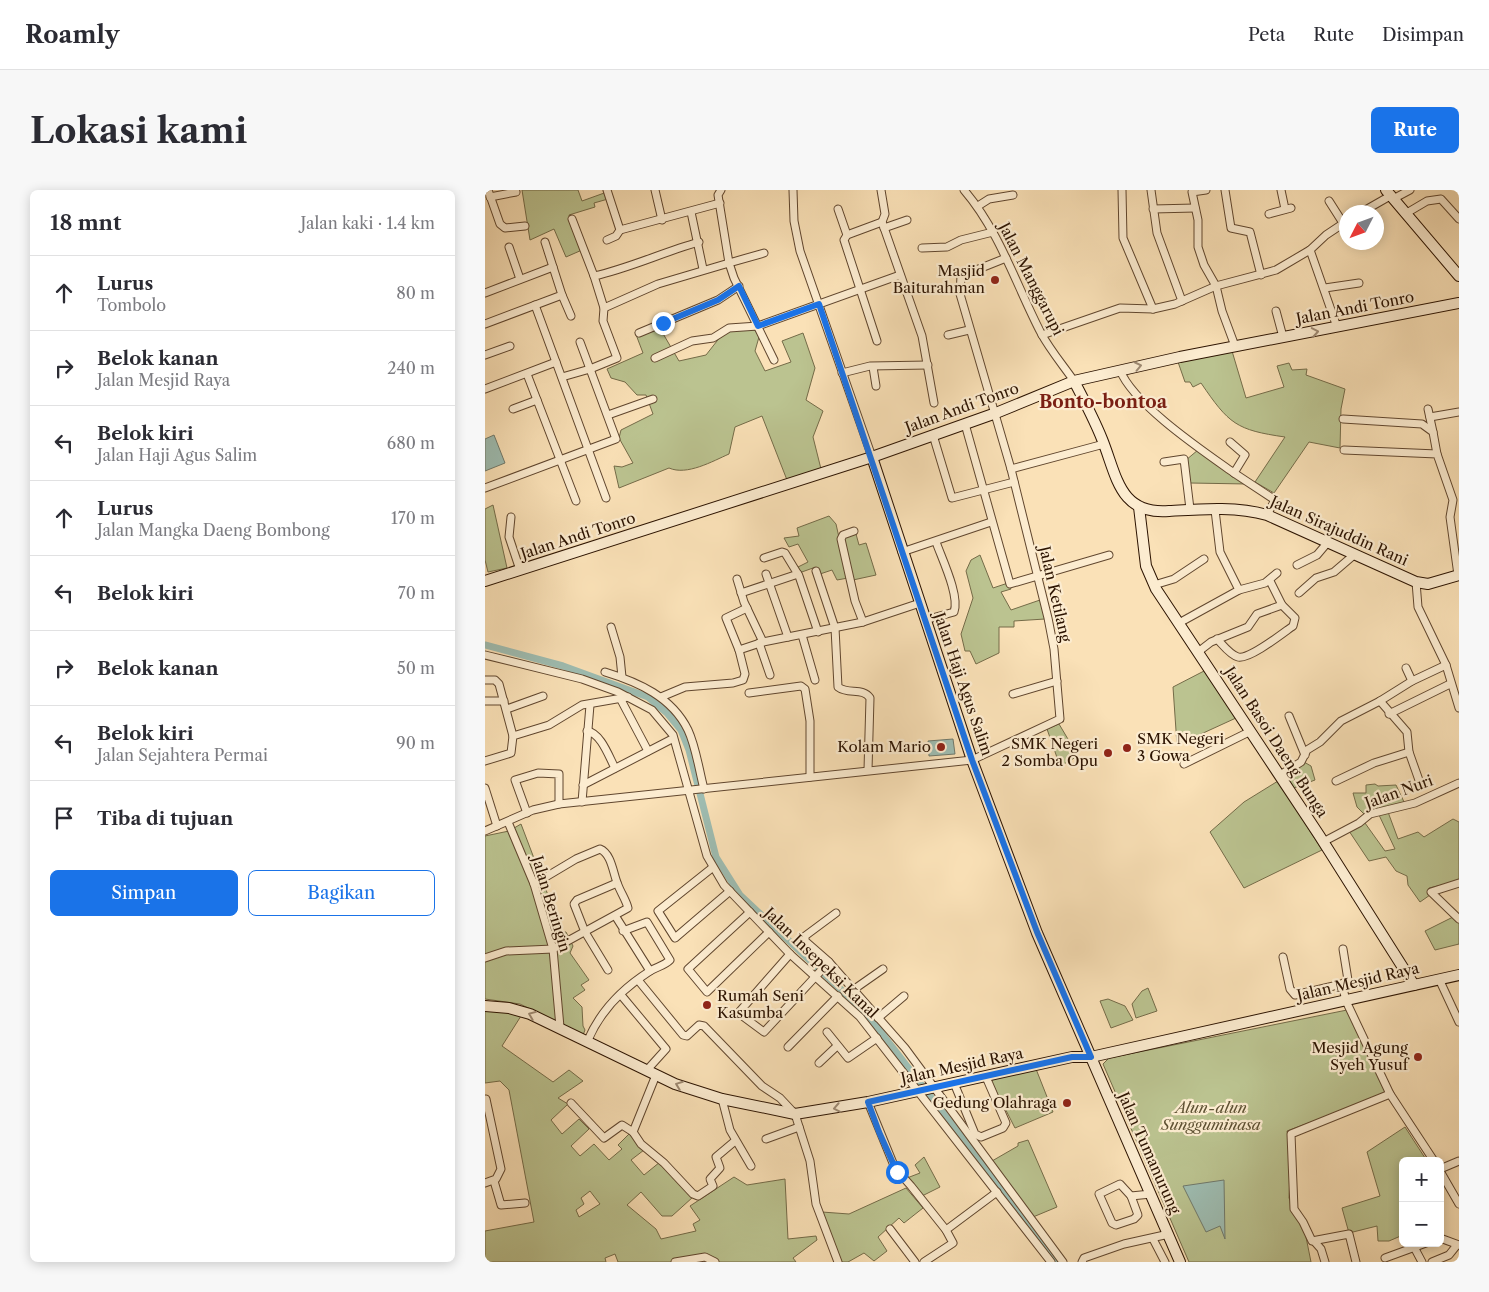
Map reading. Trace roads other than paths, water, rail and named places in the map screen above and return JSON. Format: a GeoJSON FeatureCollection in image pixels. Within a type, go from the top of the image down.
{"type":"FeatureCollection","features":[{"type":"Feature","properties":{"kind":"street"},"geometry":{"type":"LineString","coordinates":[[607,190],[620,230]]}},
{"type":"Feature","properties":{"kind":"street"},"geometry":{"type":"LineString","coordinates":[[655,190],[662,220]]}},
{"type":"Feature","properties":{"kind":"street"},"geometry":{"type":"LineString","coordinates":[[721,190],[719,195],[729,263],[774,360]]}},
{"type":"Feature","properties":{"kind":"street"},"geometry":{"type":"LineString","coordinates":[[793,190],[794,221],[797,238],[841,373],[872,458]]}},
{"type":"Feature","properties":{"kind":"street"},"geometry":{"type":"LineString","coordinates":[[881,190],[885,214],[883,225],[922,336],[934,403]]}},
{"type":"Feature","properties":{"kind":"street","name":"Jalan Manggarupi"},"geometry":{"type":"LineString","coordinates":[[964,190],[978,206],[993,232],[1042,335],[1074,381]]}},
{"type":"Feature","properties":{"kind":"street"},"geometry":{"type":"LineString","coordinates":[[1122,190],[1124,213],[1122,236],[1153,309]]}},
{"type":"Feature","properties":{"kind":"street"},"geometry":{"type":"LineString","coordinates":[[1151,190],[1157,233],[1183,301]]}},
{"type":"Feature","properties":{"kind":"street"},"geometry":{"type":"LineString","coordinates":[[1206,190],[1192,191],[1198,226],[1198,247],[1204,265],[1216,286],[1222,311],[1235,346]]}},
{"type":"Feature","properties":{"kind":"street"},"geometry":{"type":"LineString","coordinates":[[1225,190],[1231,228],[1250,232],[1261,275]]}},
{"type":"Feature","properties":{"kind":"street"},"geometry":{"type":"LineString","coordinates":[[1269,214],[1288,208],[1281,190]]}},
{"type":"Feature","properties":{"kind":"street"},"geometry":{"type":"LineString","coordinates":[[1374,205],[1390,195],[1410,190]]}},
{"type":"Feature","properties":{"kind":"street"},"geometry":{"type":"LineString","coordinates":[[516,192],[489,193],[500,224],[505,228],[525,226]]}},
{"type":"Feature","properties":{"kind":"street"},"geometry":{"type":"LineString","coordinates":[[978,206],[989,199],[1013,195]]}},
{"type":"Feature","properties":{"kind":"street"},"geometry":{"type":"LineString","coordinates":[[1390,195],[1459,276]]}},
{"type":"Feature","properties":{"kind":"street"},"geometry":{"type":"LineString","coordinates":[[1405,214],[1427,201],[1441,199],[1459,219]]}},
{"type":"Feature","properties":{"kind":"street"},"geometry":{"type":"LineString","coordinates":[[1329,201],[1339,214]]}},
{"type":"Feature","properties":{"kind":"street"},"geometry":{"type":"LineString","coordinates":[[607,240],[616,236],[620,230],[720,203]]}},
{"type":"Feature","properties":{"kind":"street"},"geometry":{"type":"LineString","coordinates":[[838,208],[847,235]]}},
{"type":"Feature","properties":{"kind":"street"},"geometry":{"type":"LineString","coordinates":[[1153,210],[1195,208]]}},
{"type":"Feature","properties":{"kind":"street"},"geometry":{"type":"LineString","coordinates":[[691,212],[699,242],[703,269]]}},
{"type":"Feature","properties":{"kind":"street"},"geometry":{"type":"LineString","coordinates":[[561,377],[590,369],[617,358],[603,321],[604,308],[594,276],[572,220]]}},
{"type":"Feature","properties":{"kind":"street"},"geometry":{"type":"LineString","coordinates":[[877,341],[844,240],[847,235],[907,220]]}},
{"type":"Feature","properties":{"kind":"street"},"geometry":{"type":"LineString","coordinates":[[1042,335],[1120,308],[1153,309],[1183,301],[1216,286],[1276,270],[1310,250],[1326,234],[1339,226]]}},
{"type":"Feature","properties":{"kind":"street"},"geometry":{"type":"LineString","coordinates":[[922,248],[947,247],[961,240],[993,232]]}},
{"type":"Feature","properties":{"kind":"street"},"geometry":{"type":"LineString","coordinates":[[545,242],[562,295],[571,316]]}},
{"type":"Feature","properties":{"kind":"street"},"geometry":{"type":"LineString","coordinates":[[594,276],[624,268],[651,257],[699,242]]}},
{"type":"Feature","properties":{"kind":"street"},"geometry":{"type":"LineString","coordinates":[[509,247],[520,279]]}},
{"type":"Feature","properties":{"kind":"street"},"geometry":{"type":"LineString","coordinates":[[1310,250],[1325,288],[1337,328]]}},
{"type":"Feature","properties":{"kind":"street"},"geometry":{"type":"LineString","coordinates":[[604,308],[658,284],[703,269],[763,253]]}},
{"type":"Feature","properties":{"kind":"street","name":"Jalan Ketilang"},"geometry":{"type":"LineString","coordinates":[[972,760],[1058,721],[1061,714],[1052,641],[1038,577],[996,412],[969,330],[960,294],[961,277],[969,271],[1006,258]]}},
{"type":"Feature","properties":{"kind":"street"},"geometry":{"type":"LineString","coordinates":[[485,291],[553,267]]}},
{"type":"Feature","properties":{"kind":"street"},"geometry":{"type":"LineString","coordinates":[[655,358],[692,341],[713,338],[729,328],[758,326],[899,275]]}},
{"type":"Feature","properties":{"kind":"street"},"geometry":{"type":"LineString","coordinates":[[1325,288],[1359,283]]}},
{"type":"Feature","properties":{"kind":"street"},"geometry":{"type":"LineString","coordinates":[[639,333],[718,300],[739,286]]}},
{"type":"Feature","properties":{"kind":"street"},"geometry":{"type":"LineString","coordinates":[[485,324],[562,295]]}},
{"type":"Feature","properties":{"kind":"street","name":"Jalan Andi Tonro"},"geometry":{"type":"LineString","coordinates":[[485,581],[872,458],[1074,381],[1235,346],[1337,328],[1459,303]]}},
{"type":"Feature","properties":{"kind":"street"},"geometry":{"type":"LineString","coordinates":[[535,305],[587,451],[606,498]]}},
{"type":"Feature","properties":{"kind":"street"},"geometry":{"type":"LineString","coordinates":[[1276,311],[1283,337]]}},
{"type":"Feature","properties":{"kind":"street"},"geometry":{"type":"LineString","coordinates":[[948,335],[969,330]]}},
{"type":"Feature","properties":{"kind":"street"},"geometry":{"type":"LineString","coordinates":[[485,488],[616,439],[609,415],[579,342]]}},
{"type":"Feature","properties":{"kind":"street"},"geometry":{"type":"LineString","coordinates":[[485,355],[510,346]]}},
{"type":"Feature","properties":{"kind":"street"},"geometry":{"type":"LineString","coordinates":[[485,389],[556,362]]}},
{"type":"Feature","properties":{"kind":"street"},"geometry":{"type":"LineString","coordinates":[[841,373],[873,367],[928,365]]}},
{"type":"Feature","properties":{"kind":"street"},"geometry":{"type":"LineString","coordinates":[[873,367],[875,386]]}},
{"type":"Feature","properties":{"kind":"street"},"geometry":{"type":"LineString","coordinates":[[1120,370],[1130,387],[1169,424],[1207,455],[1274,498],[1275,502],[1267,515]]}},
{"type":"Feature","properties":{"kind":"street"},"geometry":{"type":"LineString","coordinates":[[527,374],[576,501]]}},
{"type":"Feature","properties":{"kind":"street"},"geometry":{"type":"LineString","coordinates":[[1074,381],[1104,444],[1117,482],[1125,495],[1139,507]]}},
{"type":"Feature","properties":{"kind":"street"},"geometry":{"type":"LineString","coordinates":[[609,415],[653,399]]}},
{"type":"Feature","properties":{"kind":"street"},"geometry":{"type":"LineString","coordinates":[[513,409],[537,400]]}},
{"type":"Feature","properties":{"kind":"street"},"geometry":{"type":"LineString","coordinates":[[1428,409],[1437,454],[1453,500],[1450,518],[1459,575]]}},
{"type":"Feature","properties":{"kind":"street"},"geometry":{"type":"LineString","coordinates":[[1430,417],[1459,412]]}},
{"type":"Feature","properties":{"kind":"street"},"geometry":{"type":"LineString","coordinates":[[1343,418],[1419,423],[1433,432]]}},
{"type":"Feature","properties":{"kind":"street"},"geometry":{"type":"LineString","coordinates":[[965,424],[982,490],[1010,584],[1109,555]]}},
{"type":"Feature","properties":{"kind":"street"},"geometry":{"type":"LineString","coordinates":[[933,435],[952,498],[1014,482]]}},
{"type":"Feature","properties":{"kind":"street"},"geometry":{"type":"LineString","coordinates":[[1230,442],[1245,455],[1233,472]]}},
{"type":"Feature","properties":{"kind":"street"},"geometry":{"type":"LineString","coordinates":[[1011,469],[1104,444]]}},
{"type":"Feature","properties":{"kind":"street"},"geometry":{"type":"LineString","coordinates":[[1344,450],[1437,454]]}},
{"type":"Feature","properties":{"kind":"street","name":"Jalan Haji Agus Salim"},"geometry":{"type":"LineString","coordinates":[[872,458],[972,760],[1037,932],[1091,1057]]}},
{"type":"Feature","properties":{"kind":"street"},"geometry":{"type":"LineString","coordinates":[[1164,462],[1184,459],[1190,509]]}},
{"type":"Feature","properties":{"kind":"street","name":"Jalan Sirajuddin Rani"},"geometry":{"type":"LineString","coordinates":[[1139,507],[1160,512],[1190,509],[1245,510],[1267,515],[1416,582],[1428,584],[1459,575]]}},
{"type":"Feature","properties":{"kind":"street","name":"Jalan Basoi Daeng Bunga"},"geometry":{"type":"LineString","coordinates":[[1139,507],[1146,566],[1154,585],[1280,775],[1415,985]]}},
{"type":"Feature","properties":{"kind":"street"},"geometry":{"type":"LineString","coordinates":[[1215,510],[1220,552],[1239,590]]}},
{"type":"Feature","properties":{"kind":"street"},"geometry":{"type":"LineString","coordinates":[[511,517],[509,537],[520,570]]}},
{"type":"Feature","properties":{"kind":"street"},"geometry":{"type":"LineString","coordinates":[[902,552],[991,522]]}},
{"type":"Feature","properties":{"kind":"street"},"geometry":{"type":"LineString","coordinates":[[854,531],[843,535],[841,539],[855,601],[863,622]]}},
{"type":"Feature","properties":{"kind":"street"},"geometry":{"type":"LineString","coordinates":[[925,620],[948,615],[954,612],[955,607],[955,596],[936,542]]}},
{"type":"Feature","properties":{"kind":"street"},"geometry":{"type":"LineString","coordinates":[[1297,565],[1317,555],[1328,542]]}},
{"type":"Feature","properties":{"kind":"street"},"geometry":{"type":"LineString","coordinates":[[763,558],[785,552],[798,574],[818,632]]}},
{"type":"Feature","properties":{"kind":"street"},"geometry":{"type":"LineString","coordinates":[[1299,593],[1316,578],[1334,572],[1355,554]]}},
{"type":"Feature","properties":{"kind":"street"},"geometry":{"type":"LineString","coordinates":[[1154,585],[1174,579],[1204,559]]}},
{"type":"Feature","properties":{"kind":"street"},"geometry":{"type":"LineString","coordinates":[[816,571],[835,628],[839,687],[844,691],[864,692],[870,698],[868,770]]}},
{"type":"Feature","properties":{"kind":"street"},"geometry":{"type":"LineString","coordinates":[[766,574],[787,637]]}},
{"type":"Feature","properties":{"kind":"street"},"geometry":{"type":"LineString","coordinates":[[741,593],[798,574]]}},
{"type":"Feature","properties":{"kind":"street"},"geometry":{"type":"LineString","coordinates":[[1179,623],[1239,590],[1270,581],[1277,574]]}},
{"type":"Feature","properties":{"kind":"street"},"geometry":{"type":"LineString","coordinates":[[737,579],[761,643],[770,675]]}},
{"type":"Feature","properties":{"kind":"street"},"geometry":{"type":"LineString","coordinates":[[1217,639],[1238,657],[1255,653],[1295,624],[1295,618],[1282,605],[1270,581]]}},
{"type":"Feature","properties":{"kind":"street"},"geometry":{"type":"LineString","coordinates":[[1416,582],[1416,598],[1421,617],[1446,665],[1450,684],[1459,708]]}},
{"type":"Feature","properties":{"kind":"street"},"geometry":{"type":"LineString","coordinates":[[739,650],[787,637],[863,622],[920,603]]}},
{"type":"Feature","properties":{"kind":"street"},"geometry":{"type":"LineString","coordinates":[[1198,652],[1217,639],[1225,638],[1248,627],[1257,614],[1282,605]]}},
{"type":"Feature","properties":{"kind":"street"},"geometry":{"type":"LineString","coordinates":[[661,697],[685,687],[733,683],[743,680],[745,674],[739,650],[726,618],[747,608]]}},
{"type":"Feature","properties":{"kind":"street"},"geometry":{"type":"LineString","coordinates":[[611,628],[620,657],[622,677]]}},
{"type":"Feature","properties":{"kind":"street"},"geometry":{"type":"LineString","coordinates":[[802,635],[815,680]]}},
{"type":"Feature","properties":{"kind":"street","name":"Jalan Insepeksi Kanal"},"geometry":{"type":"LineString","coordinates":[[485,655],[582,679],[628,697],[652,710],[673,735],[712,868],[730,891],[790,954],[817,973],[860,1017],[1051,1262]]}},
{"type":"Feature","properties":{"kind":"street"},"geometry":{"type":"LineString","coordinates":[[1280,775],[1301,762],[1305,755],[1337,724],[1412,681],[1446,665]]}},
{"type":"Feature","properties":{"kind":"street"},"geometry":{"type":"LineString","coordinates":[[1407,668],[1412,681]]}},
{"type":"Feature","properties":{"kind":"street"},"geometry":{"type":"LineString","coordinates":[[605,672],[622,677],[653,691],[671,707],[689,731],[703,789]]}},
{"type":"Feature","properties":{"kind":"street"},"geometry":{"type":"LineString","coordinates":[[485,680],[497,681],[507,709],[513,736],[511,753],[485,761]]}},
{"type":"Feature","properties":{"kind":"street"},"geometry":{"type":"LineString","coordinates":[[1013,694],[1057,681]]}},
{"type":"Feature","properties":{"kind":"street"},"geometry":{"type":"LineString","coordinates":[[1389,714],[1450,684]]}},
{"type":"Feature","properties":{"kind":"street"},"geometry":{"type":"LineString","coordinates":[[749,692],[801,686],[805,689],[810,721],[809,777]]}},
{"type":"Feature","properties":{"kind":"street"},"geometry":{"type":"LineString","coordinates":[[507,709],[543,696]]}},
{"type":"Feature","properties":{"kind":"street"},"geometry":{"type":"LineString","coordinates":[[513,736],[549,725],[575,708],[628,697]]}},
{"type":"Feature","properties":{"kind":"street"},"geometry":{"type":"LineString","coordinates":[[620,698],[648,751]]}},
{"type":"Feature","properties":{"kind":"street"},"geometry":{"type":"LineString","coordinates":[[485,701],[504,701]]}},
{"type":"Feature","properties":{"kind":"street"},"geometry":{"type":"LineString","coordinates":[[1380,701],[1389,714],[1407,732],[1409,752],[1420,783]]}},
{"type":"Feature","properties":{"kind":"street"},"geometry":{"type":"LineString","coordinates":[[582,802],[590,705]]}},
{"type":"Feature","properties":{"kind":"street"},"geometry":{"type":"LineString","coordinates":[[1289,716],[1305,755]]}},
{"type":"Feature","properties":{"kind":"street"},"geometry":{"type":"LineString","coordinates":[[587,731],[592,732],[598,738],[615,768]]}},
{"type":"Feature","properties":{"kind":"street"},"geometry":{"type":"LineString","coordinates":[[1185,764],[1251,731]]}},
{"type":"Feature","properties":{"kind":"street"},"geometry":{"type":"LineString","coordinates":[[583,785],[672,739]]}},
{"type":"Feature","properties":{"kind":"street"},"geometry":{"type":"LineString","coordinates":[[1336,781],[1374,764],[1409,752]]}},
{"type":"Feature","properties":{"kind":"street"},"geometry":{"type":"LineString","coordinates":[[485,831],[527,813],[559,804],[972,760]]}},
{"type":"Feature","properties":{"kind":"street"},"geometry":{"type":"LineString","coordinates":[[527,813],[515,780],[533,774],[559,774],[559,804]]}},
{"type":"Feature","properties":{"kind":"street","name":"Jalan Nuri"},"geometry":{"type":"LineString","coordinates":[[1323,842],[1359,823],[1370,814],[1415,803],[1459,783]]}},
{"type":"Feature","properties":{"kind":"street"},"geometry":{"type":"LineString","coordinates":[[486,792],[497,826]]}},
{"type":"Feature","properties":{"kind":"street","name":"Jalan Beringin"},"geometry":{"type":"LineString","coordinates":[[508,822],[534,884],[553,948],[560,1027]]}},
{"type":"Feature","properties":{"kind":"street"},"geometry":{"type":"LineString","coordinates":[[485,958],[506,951],[553,948],[616,917],[628,907],[617,884],[611,863],[605,852],[600,849],[576,859],[534,884]]}},
{"type":"Feature","properties":{"kind":"street"},"geometry":{"type":"LineString","coordinates":[[712,868],[659,911],[675,938],[730,891]]}},
{"type":"Feature","properties":{"kind":"street"},"geometry":{"type":"LineString","coordinates":[[1459,883],[1431,892],[1459,920]]}},
{"type":"Feature","properties":{"kind":"street"},"geometry":{"type":"LineString","coordinates":[[608,970],[585,932],[574,903],[617,884]]}},
{"type":"Feature","properties":{"kind":"street"},"geometry":{"type":"LineString","coordinates":[[750,912],[688,969],[707,992],[769,932]]}},
{"type":"Feature","properties":{"kind":"street"},"geometry":{"type":"LineString","coordinates":[[836,913],[804,938],[878,1018],[933,1087],[1063,1262]]}},
{"type":"Feature","properties":{"kind":"street"},"geometry":{"type":"LineString","coordinates":[[616,917],[623,931],[650,971]]}},
{"type":"Feature","properties":{"kind":"street"},"geometry":{"type":"LineString","coordinates":[[588,1040],[596,1021],[621,995],[650,971],[667,963],[670,959],[648,923],[642,922],[623,931]]}},
{"type":"Feature","properties":{"kind":"street"},"geometry":{"type":"LineString","coordinates":[[1283,957],[1291,990],[1295,995],[1342,984],[1348,980],[1343,949]]}},
{"type":"Feature","properties":{"kind":"street"},"geometry":{"type":"LineString","coordinates":[[790,954],[741,1009],[741,1015],[765,1032],[828,963]]}},
{"type":"Feature","properties":{"kind":"street"},"geometry":{"type":"LineString","coordinates":[[853,990],[883,969]]}},
{"type":"Feature","properties":{"kind":"street","name":"Jalan Mesjid Raya"},"geometry":{"type":"LineString","coordinates":[[485,1006],[518,1010],[588,1040],[656,1075],[722,1099],[795,1114],[868,1102],[1072,1057],[1091,1057],[1191,1033],[1346,1001],[1459,975]]}},
{"type":"Feature","properties":{"kind":"street"},"geometry":{"type":"LineString","coordinates":[[1439,979],[1459,1022]]}},
{"type":"Feature","properties":{"kind":"street"},"geometry":{"type":"LineString","coordinates":[[638,980],[683,1035],[687,1036],[699,1025],[704,1026],[762,1086],[781,1098],[795,1114],[810,1160],[816,1204],[839,1262]]}},
{"type":"Feature","properties":{"kind":"street"},"geometry":{"type":"LineString","coordinates":[[1342,984],[1346,1001],[1390,1094],[1431,1157]]}},
{"type":"Feature","properties":{"kind":"street"},"geometry":{"type":"LineString","coordinates":[[621,995],[667,1049],[647,1070]]}},
{"type":"Feature","properties":{"kind":"street"},"geometry":{"type":"LineString","coordinates":[[788,1047],[838,996]]}},
{"type":"Feature","properties":{"kind":"street"},"geometry":{"type":"LineString","coordinates":[[878,1018],[904,996]]}},
{"type":"Feature","properties":{"kind":"street"},"geometry":{"type":"LineString","coordinates":[[827,1032],[848,1058],[877,1038]]}},
{"type":"Feature","properties":{"kind":"street"},"geometry":{"type":"LineString","coordinates":[[819,1063],[837,1046]]}},
{"type":"Feature","properties":{"kind":"street","name":"Jalan Tumanurung"},"geometry":{"type":"LineString","coordinates":[[1091,1057],[1169,1234],[1179,1262]]}},
{"type":"Feature","properties":{"kind":"street"},"geometry":{"type":"LineString","coordinates":[[633,1132],[656,1075]]}},
{"type":"Feature","properties":{"kind":"street"},"geometry":{"type":"LineString","coordinates":[[954,1083],[975,1134],[981,1137],[1003,1128],[1006,1123],[986,1077]]}},
{"type":"Feature","properties":{"kind":"street"},"geometry":{"type":"LineString","coordinates":[[1356,1262],[1349,1234],[1315,1241],[1309,1239],[1303,1222],[1294,1209],[1292,1133],[1390,1094]]}},
{"type":"Feature","properties":{"kind":"street"},"geometry":{"type":"LineString","coordinates":[[485,1183],[494,1181],[501,1169],[487,1099]]}},
{"type":"Feature","properties":{"kind":"street"},"geometry":{"type":"LineString","coordinates":[[722,1099],[735,1141],[751,1166]]}},
{"type":"Feature","properties":{"kind":"street"},"geometry":{"type":"LineString","coordinates":[[868,1102],[895,1168],[945,1230],[953,1243],[925,1262]]}},
{"type":"Feature","properties":{"kind":"street"},"geometry":{"type":"LineString","coordinates":[[571,1103],[603,1138],[622,1125],[633,1132],[641,1144],[664,1162],[693,1194],[698,1196],[713,1186],[710,1179],[720,1168],[716,1157],[735,1141]]}},
{"type":"Feature","properties":{"kind":"street"},"geometry":{"type":"LineString","coordinates":[[767,1139],[799,1127]]}},
{"type":"Feature","properties":{"kind":"street"},"geometry":{"type":"LineString","coordinates":[[1444,1168],[1459,1161]]}},
{"type":"Feature","properties":{"kind":"street"},"geometry":{"type":"LineString","coordinates":[[1444,1177],[1459,1204]]}},
{"type":"Feature","properties":{"kind":"street"},"geometry":{"type":"LineString","coordinates":[[494,1181],[501,1205],[525,1203]]}},
{"type":"Feature","properties":{"kind":"street"},"geometry":{"type":"LineString","coordinates":[[1120,1184],[1131,1196],[1138,1214],[1137,1217],[1114,1225],[1099,1193],[1120,1184]]}},
{"type":"Feature","properties":{"kind":"street"},"geometry":{"type":"LineString","coordinates":[[945,1230],[997,1192]]}},
{"type":"Feature","properties":{"kind":"street"},"geometry":{"type":"LineString","coordinates":[[1131,1196],[1151,1194]]}},
{"type":"Feature","properties":{"kind":"street"},"geometry":{"type":"LineString","coordinates":[[890,1229],[915,1262]]}},
{"type":"Feature","properties":{"kind":"street"},"geometry":{"type":"LineString","coordinates":[[1082,1262],[1084,1258],[1124,1244],[1169,1234]]}},
{"type":"Feature","properties":{"kind":"street"},"geometry":{"type":"LineString","coordinates":[[1153,1239],[1165,1262]]}},
{"type":"Feature","properties":{"kind":"street"},"geometry":{"type":"LineString","coordinates":[[1432,1262],[1449,1256],[1458,1245],[1444,1240]]}},
{"type":"Feature","properties":{"kind":"street"},"geometry":{"type":"LineString","coordinates":[[1315,1241],[1321,1249],[1325,1262]]}},
{"type":"Feature","properties":{"kind":"street"},"geometry":{"type":"LineString","coordinates":[[1385,1258],[1415,1247],[1422,1262]]}},
{"type":"Feature","properties":{"kind":"street"},"geometry":{"type":"LineString","coordinates":[[675,1262],[705,1257],[715,1262]]}},
{"type":"Feature","properties":{"kind":"water"},"geometry":{"type":"Polygon","coordinates":[[[494,435],[505,463],[485,471],[485,439],[494,435]]]}},
{"type":"Feature","properties":{"kind":"water","name":"Kolam Mario"},"geometry":{"type":"Polygon","coordinates":[[[953,739],[955,754],[929,756],[928,741],[953,739]]]}},
{"type":"Feature","properties":{"kind":"water"},"geometry":{"type":"Polygon","coordinates":[[[1224,1180],[1225,1239],[1220,1226],[1206,1232],[1183,1186],[1224,1180]]]}},
{"type":"Feature","properties":{"kind":"waterway"},"geometry":{"type":"LineString","coordinates":[[485,645],[563,666],[648,697],[667,713],[681,730],[689,750],[716,857],[740,895],[866,1013],[1058,1262]]}},
{"type":"Feature","properties":{"kind":"place","name":"Masjid Baiturahman"},"geometry":{"type":"Point","coordinates":[995,280]}},
{"type":"Feature","properties":{"kind":"place","name":"Kolam Mario"},"geometry":{"type":"Point","coordinates":[941,747]}},
{"type":"Feature","properties":{"kind":"place","name":"SMK Negeri 3 Gowa"},"geometry":{"type":"Point","coordinates":[1127,748]}},
{"type":"Feature","properties":{"kind":"place","name":"SMK Negeri 2 Somba Opu"},"geometry":{"type":"Point","coordinates":[1108,753]}},
{"type":"Feature","properties":{"kind":"place","name":"Rumah Seni Kasumba"},"geometry":{"type":"Point","coordinates":[707,1005]}},
{"type":"Feature","properties":{"kind":"place","name":"Mesjid Agung Syeh Yusuf"},"geometry":{"type":"Point","coordinates":[1418,1057]}},
{"type":"Feature","properties":{"kind":"place","name":"Gedung Olahraga"},"geometry":{"type":"Point","coordinates":[1067,1103]}},
{"type":"Feature","properties":{"kind":"district","name":"Bonto-bontoa"},"geometry":{"type":"Point","coordinates":[1103,402]}},
{"type":"Feature","properties":{"kind":"park label","name":"Alun-alun Sungguminasa"},"geometry":{"type":"Point","coordinates":[1211,1116]}}]}
